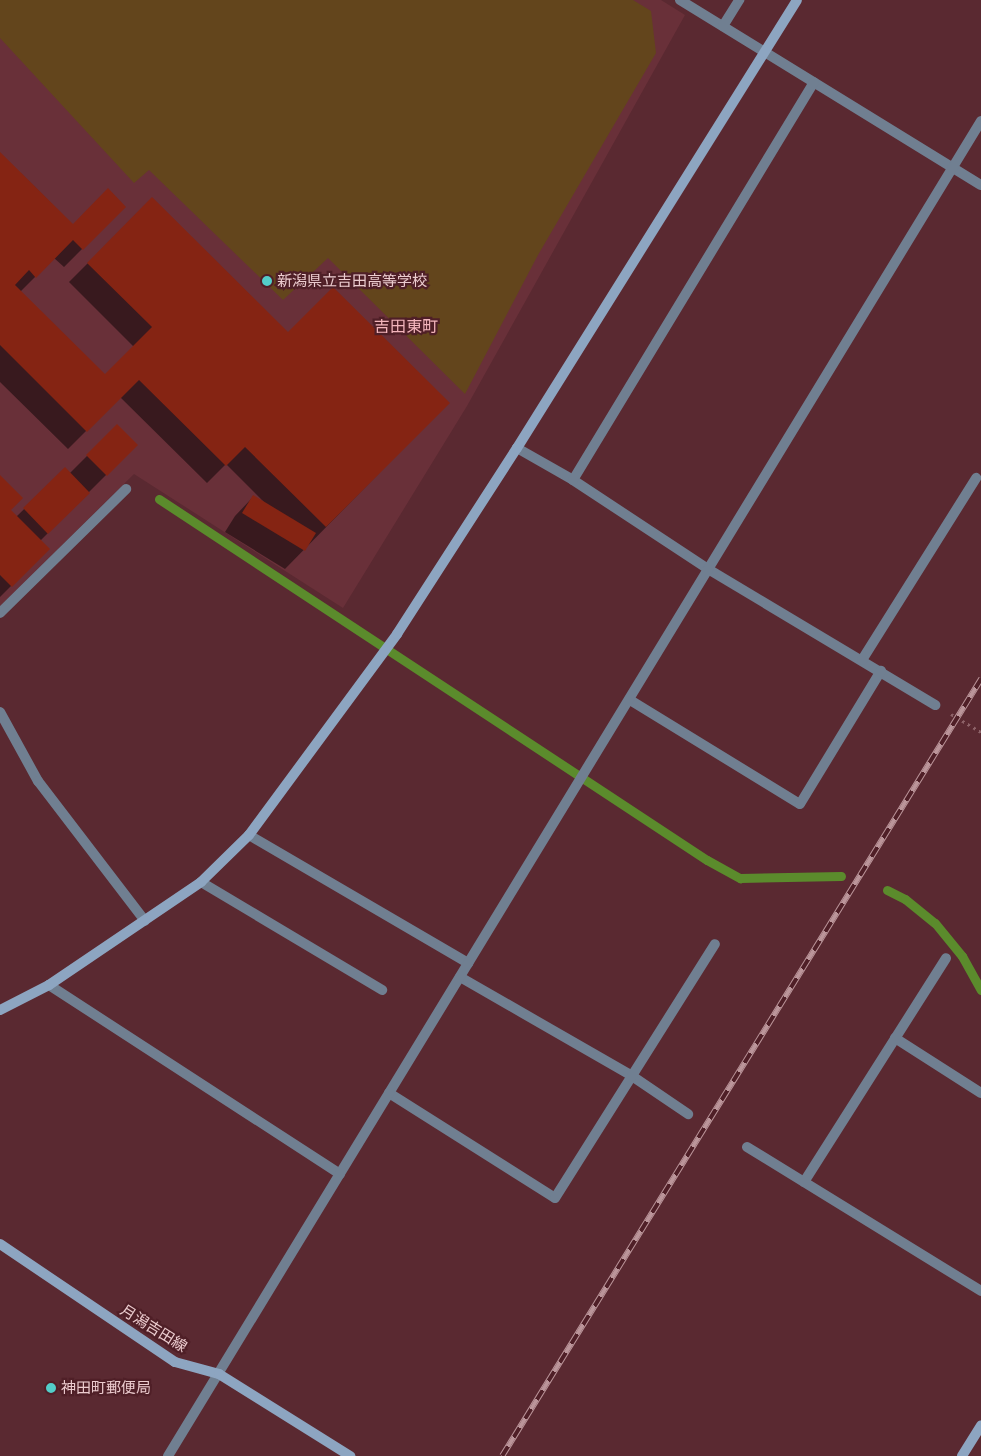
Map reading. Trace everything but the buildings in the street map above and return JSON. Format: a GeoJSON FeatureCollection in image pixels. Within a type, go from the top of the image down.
{"type":"FeatureCollection","features":[{"type":"Feature","properties":{"kind":"street"},"geometry":{"type":"LineString","coordinates":[[680,0],[981,185]]}},
{"type":"Feature","properties":{"kind":"street"},"geometry":{"type":"LineString","coordinates":[[723,26],[739,0]]}},
{"type":"Feature","properties":{"kind":"street"},"geometry":{"type":"LineString","coordinates":[[0,1010],[49,984],[201,882],[249,835],[397,634],[517,448],[797,0]]}},
{"type":"Feature","properties":{"kind":"street"},"geometry":{"type":"LineString","coordinates":[[573,480],[814,82]]}},
{"type":"Feature","properties":{"kind":"street"},"geometry":{"type":"LineString","coordinates":[[168,1456],[981,121]]}},
{"type":"Feature","properties":{"kind":"street"},"geometry":{"type":"LineString","coordinates":[[517,448],[573,480],[708,569],[935,705]]}},
{"type":"Feature","properties":{"kind":"street"},"geometry":{"type":"LineString","coordinates":[[862,660],[976,478]]}},
{"type":"Feature","properties":{"kind":"street"},"geometry":{"type":"LineString","coordinates":[[0,613],[126,489]]}},
{"type":"Feature","properties":{"kind":"street"},"geometry":{"type":"LineString","coordinates":[[630,700],[800,804],[881,671]]}},
{"type":"Feature","properties":{"kind":"street"},"geometry":{"type":"LineString","coordinates":[[0,712],[38,781],[145,921]]}},
{"type":"Feature","properties":{"kind":"street"},"geometry":{"type":"LineString","coordinates":[[249,835],[468,964]]}},
{"type":"Feature","properties":{"kind":"street"},"geometry":{"type":"LineString","coordinates":[[201,882],[382,990]]}},
{"type":"Feature","properties":{"kind":"street"},"geometry":{"type":"LineString","coordinates":[[389,1093],[555,1198],[715,944]]}},
{"type":"Feature","properties":{"kind":"street"},"geometry":{"type":"LineString","coordinates":[[804,1182],[946,958]]}},
{"type":"Feature","properties":{"kind":"street"},"geometry":{"type":"LineString","coordinates":[[460,977],[632,1076],[688,1114]]}},
{"type":"Feature","properties":{"kind":"street"},"geometry":{"type":"LineString","coordinates":[[49,984],[340,1174]]}},
{"type":"Feature","properties":{"kind":"street"},"geometry":{"type":"LineString","coordinates":[[895,1038],[981,1093]]}},
{"type":"Feature","properties":{"kind":"street"},"geometry":{"type":"LineString","coordinates":[[747,1147],[981,1291]]}},
{"type":"Feature","properties":{"kind":"street","name":"月潟吉田線"},"geometry":{"type":"LineString","coordinates":[[0,1244],[175,1362],[218,1374],[350,1456]]}},
{"type":"Feature","properties":{"kind":"street"},"geometry":{"type":"LineString","coordinates":[[962,1456],[981,1426]]}},
{"type":"Feature","properties":{"kind":"path"},"geometry":{"type":"LineString","coordinates":[[935,705],[981,732]]}},
{"type":"Feature","properties":{"kind":"shaded area","name":"新潟県立吉田高等学校"},"geometry":{"type":"Polygon","coordinates":[[[0,0],[661,0],[685,15],[467,406],[343,608],[134,474],[0,606],[0,0]]]}},
{"type":"Feature","properties":{"kind":"shaded area"},"geometry":{"type":"Polygon","coordinates":[[[0,0],[633,0],[651,11],[656,53],[538,255],[465,394],[328,258],[283,300],[149,170],[134,183],[0,38],[0,0]]]}},
{"type":"Feature","properties":{"kind":"waterway"},"geometry":{"type":"LineString","coordinates":[[159,499],[707,860],[740,878],[841,876]]}},
{"type":"Feature","properties":{"kind":"waterway"},"geometry":{"type":"LineString","coordinates":[[887,890],[905,899],[935,923],[962,956],[981,990]]}},
{"type":"Feature","properties":{"kind":"railway"},"geometry":{"type":"LineString","coordinates":[[502,1456],[981,679]]}},
{"type":"Feature","properties":{"kind":"place","name":"新潟県立吉田高等学校"},"geometry":{"type":"Point","coordinates":[267,281]}},
{"type":"Feature","properties":{"kind":"place","name":"神田町郵便局"},"geometry":{"type":"Point","coordinates":[51,1388]}},
{"type":"Feature","properties":{"kind":"district","name":"吉田東町"},"geometry":{"type":"Point","coordinates":[406,326]}}]}
